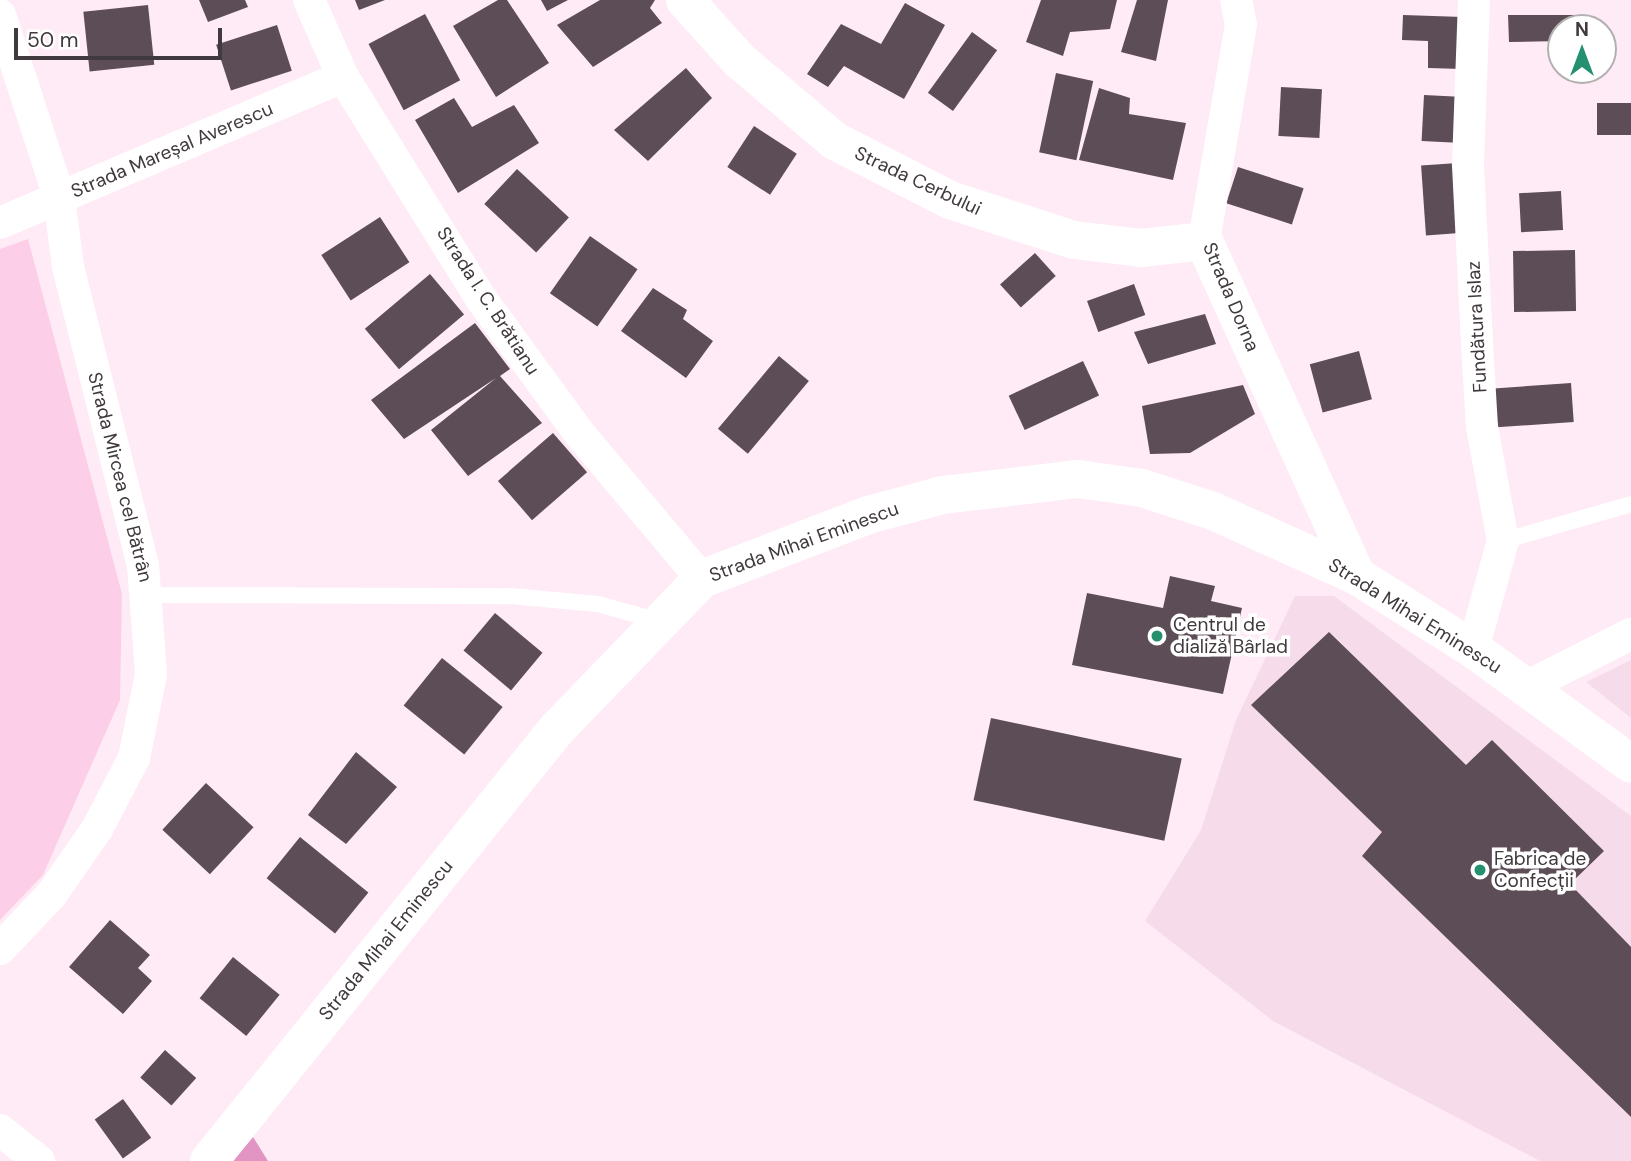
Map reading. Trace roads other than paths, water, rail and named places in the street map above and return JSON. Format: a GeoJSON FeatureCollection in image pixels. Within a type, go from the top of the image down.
{"type":"FeatureCollection","features":[{"type":"Feature","properties":{"kind":"main road","name":"Strada Cerbului"},"geometry":{"type":"LineString","coordinates":[[685,0],[740,61],[835,141],[938,194],[1074,240],[1141,248],[1204,242]]}},
{"type":"Feature","properties":{"kind":"main road","name":"Strada Dorna"},"geometry":{"type":"LineString","coordinates":[[1204,242],[1357,576]]}},
{"type":"Feature","properties":{"kind":"main road","name":"Strada Mihai Eminescu"},"geometry":{"type":"LineString","coordinates":[[209,1161],[556,730],[702,579],[918,502],[1078,479],[1142,488],[1213,511],[1357,576],[1473,649],[1631,764]]}},
{"type":"Feature","properties":{"kind":"street","name":"Strada I. C. Brătianu"},"geometry":{"type":"LineString","coordinates":[[309,0],[343,77],[541,383],[702,579]]}},
{"type":"Feature","properties":{"kind":"street","name":"Strada Dorna"},"geometry":{"type":"LineString","coordinates":[[1204,242],[1241,24],[1236,0]]}},
{"type":"Feature","properties":{"kind":"street","name":"Fundătura Islaz"},"geometry":{"type":"LineString","coordinates":[[1473,649],[1503,541],[1486,454],[1478,355],[1468,164],[1474,0]]}},
{"type":"Feature","properties":{"kind":"street","name":"Strada Mircea cel Bătrân"},"geometry":{"type":"LineString","coordinates":[[0,15],[59,197],[68,267],[150,595],[151,675],[134,758],[52,894],[0,949]]}},
{"type":"Feature","properties":{"kind":"street","name":"Strada Mareșal Averescu"},"geometry":{"type":"LineString","coordinates":[[0,223],[343,77]]}},
{"type":"Feature","properties":{"kind":"street"},"geometry":{"type":"LineString","coordinates":[[1526,687],[1631,634]]}},
{"type":"Feature","properties":{"kind":"street"},"geometry":{"type":"LineString","coordinates":[[0,1130],[39,1161]]}},
{"type":"Feature","properties":{"kind":"lane"},"geometry":{"type":"LineString","coordinates":[[1503,541],[1631,504]]}},
{"type":"Feature","properties":{"kind":"lane"},"geometry":{"type":"LineString","coordinates":[[150,595],[511,596],[598,604],[660,621]]}},
{"type":"Feature","properties":{"kind":"place","name":"Centrul de dializă Bârlad"},"geometry":{"type":"Point","coordinates":[1157,636]}},
{"type":"Feature","properties":{"kind":"place","name":"Fabrica de Confecții"},"geometry":{"type":"Point","coordinates":[1480,870]}}]}
